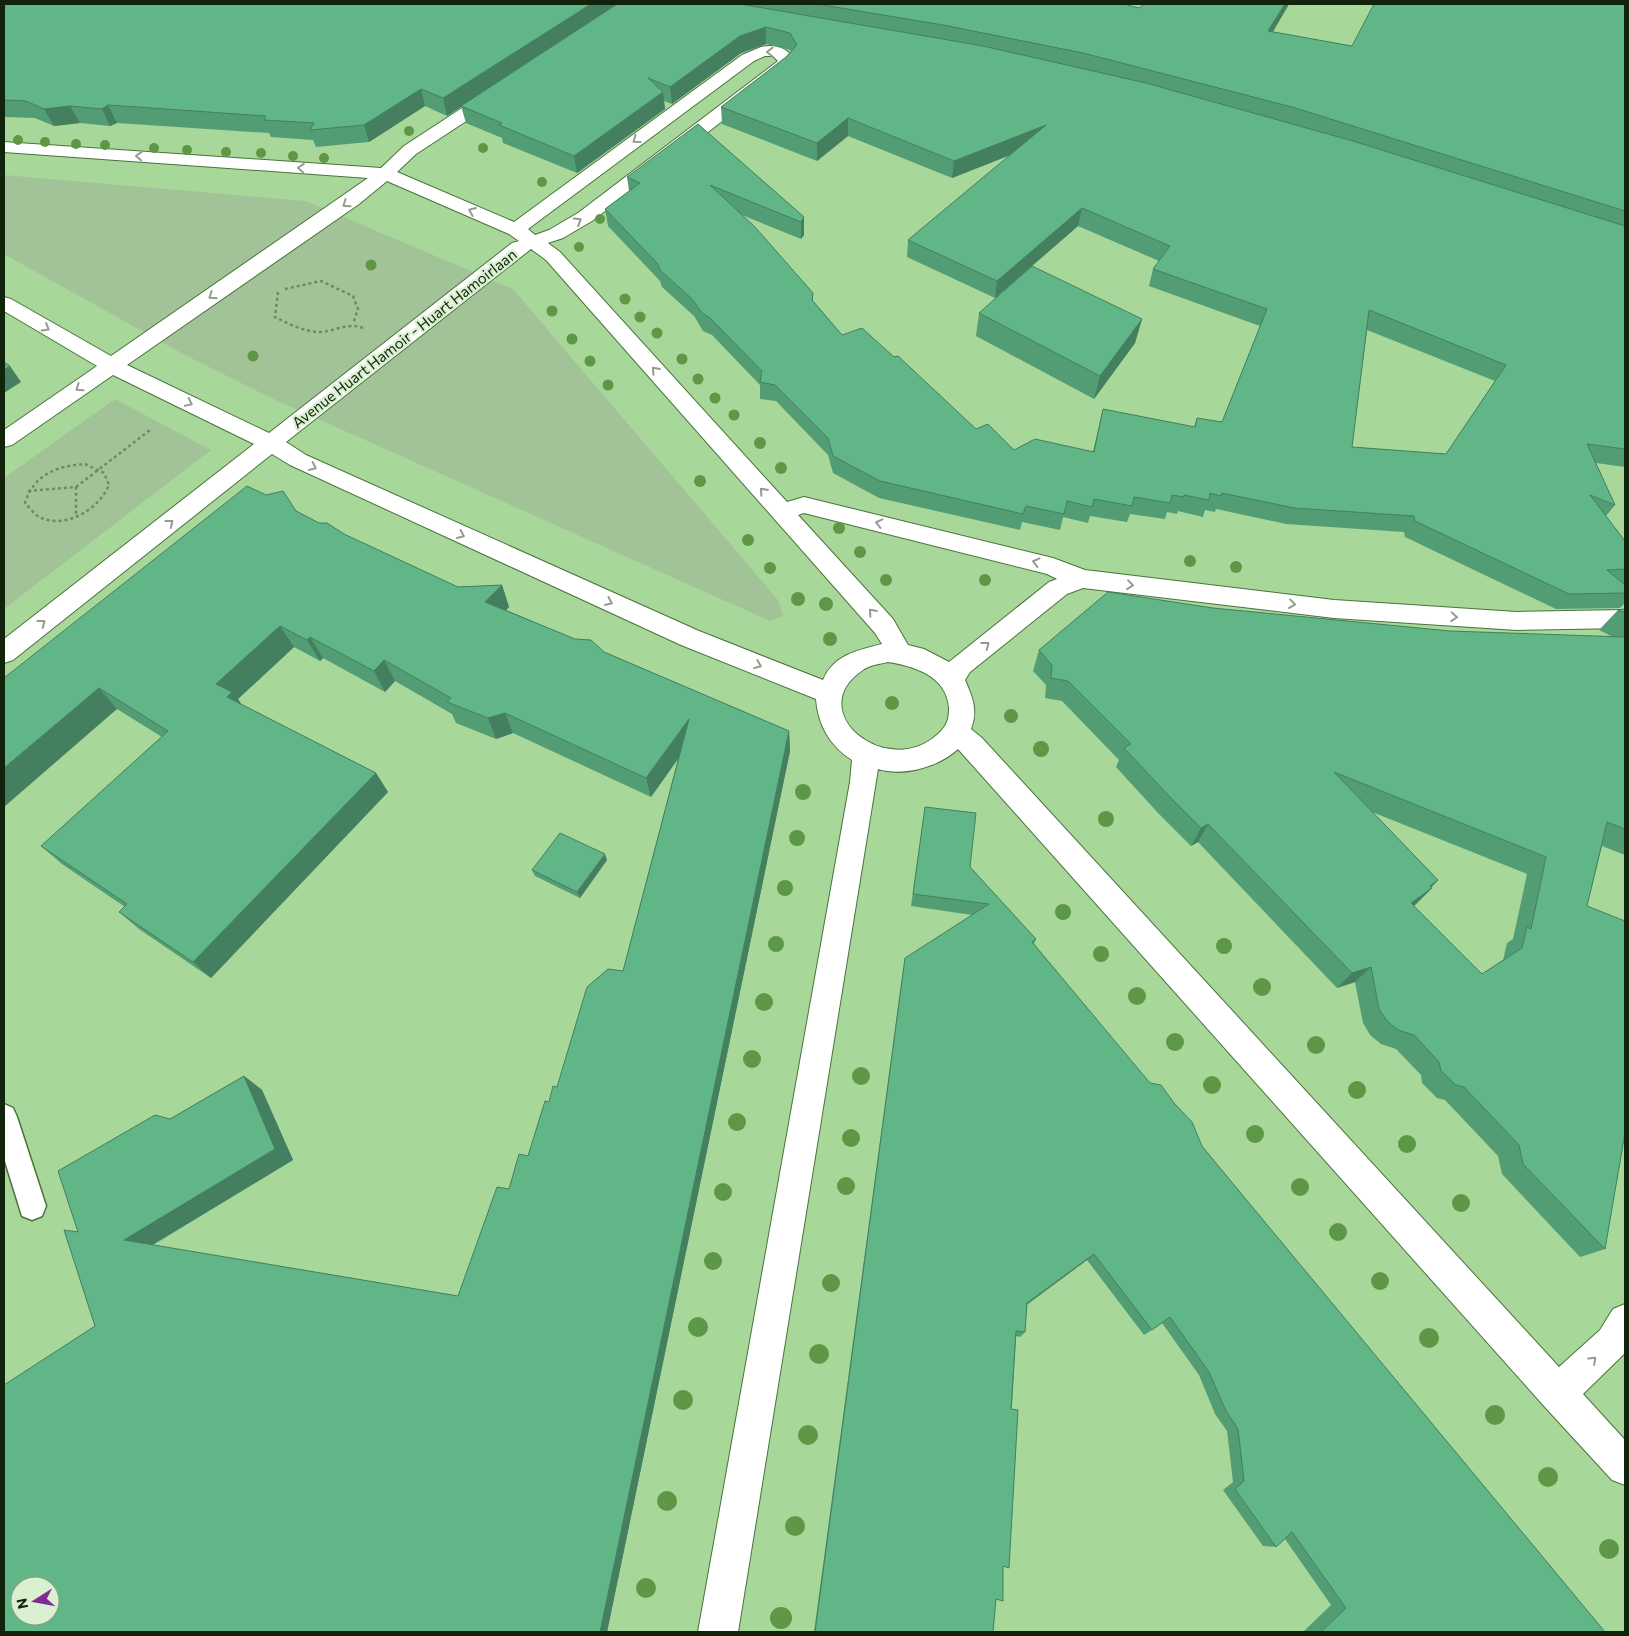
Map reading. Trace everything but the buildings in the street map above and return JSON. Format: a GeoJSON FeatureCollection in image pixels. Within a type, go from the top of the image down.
{"type":"FeatureCollection","features":[{"type":"Feature","properties":{"kind":"street","name":"Avenue Huart Hamoir - Huart Hamoirlaan"},"geometry":{"type":"LineString","coordinates":[[4,653],[513,252],[525,235],[532,216],[748,58],[760,52],[772,51],[784,55],[787,62],[779,69],[585,217],[556,234],[525,235]]}},
{"type":"Feature","properties":{"kind":"street"},"geometry":{"type":"LineString","coordinates":[[4,440],[352,200],[385,174],[410,150],[506,87]]}},
{"type":"Feature","properties":{"kind":"street"},"geometry":{"type":"LineString","coordinates":[[4,147],[385,174],[525,235],[553,256],[884,626],[899,652]]}},
{"type":"Feature","properties":{"kind":"street"},"geometry":{"type":"LineString","coordinates":[[4,303],[112,366],[271,443],[298,460],[690,638],[829,693]]}},
{"type":"Feature","properties":{"kind":"street"},"geometry":{"type":"LineString","coordinates":[[782,512],[804,505],[1053,566],[1082,579],[1334,609],[1517,620],[1625,619]]}},
{"type":"Feature","properties":{"kind":"street"},"geometry":{"type":"LineString","coordinates":[[952,678],[960,665],[1058,588],[1082,579]]}},
{"type":"Feature","properties":{"kind":"street"},"geometry":{"type":"LineString","coordinates":[[899,652],[929,660],[952,678],[959,690],[962,704],[962,719],[956,733],[946,744],[916,759],[899,761],[866,754],[842,739],[829,717],[829,693],[839,674],[856,661],[877,653],[899,652]]}},
{"type":"Feature","properties":{"kind":"street"},"geometry":{"type":"LineString","coordinates":[[956,733],[973,746],[1625,1467]]}},
{"type":"Feature","properties":{"kind":"street"},"geometry":{"type":"LineString","coordinates":[[718,1632],[863,782],[866,754]]}},
{"type":"Feature","properties":{"kind":"street"},"geometry":{"type":"LineString","coordinates":[[1557,1393],[1612,1342],[1625,1321]]}},
{"type":"Feature","properties":{"kind":"lane"},"geometry":{"type":"LineString","coordinates":[[4,1117],[32,1206]]}},
{"type":"Feature","properties":{"kind":"path"},"geometry":{"type":"LineString","coordinates":[[353,324],[358,309],[353,296],[320,281],[278,291],[275,316],[308,332],[332,331],[353,324],[365,328]]}},
{"type":"Feature","properties":{"kind":"path"},"geometry":{"type":"LineString","coordinates":[[28,491],[76,488],[150,430]]}},
{"type":"Feature","properties":{"kind":"path"},"geometry":{"type":"LineString","coordinates":[[68,464],[85,464],[101,468],[108,475],[110,486],[104,498],[92,509],[76,517],[58,521],[42,519],[30,513],[25,503],[28,491],[37,480],[51,470],[68,464]]}},
{"type":"Feature","properties":{"kind":"path"},"geometry":{"type":"LineString","coordinates":[[76,488],[76,517]]}},
{"type":"Feature","properties":{"kind":"green space"},"geometry":{"type":"Polygon","coordinates":[[[4,175],[306,201],[513,289],[778,600],[783,616],[770,621],[271,398],[183,354],[4,254],[4,175]]]}},
{"type":"Feature","properties":{"kind":"green space"},"geometry":{"type":"Polygon","coordinates":[[[115,399],[211,450],[4,609],[4,478],[115,399]]]}}]}
